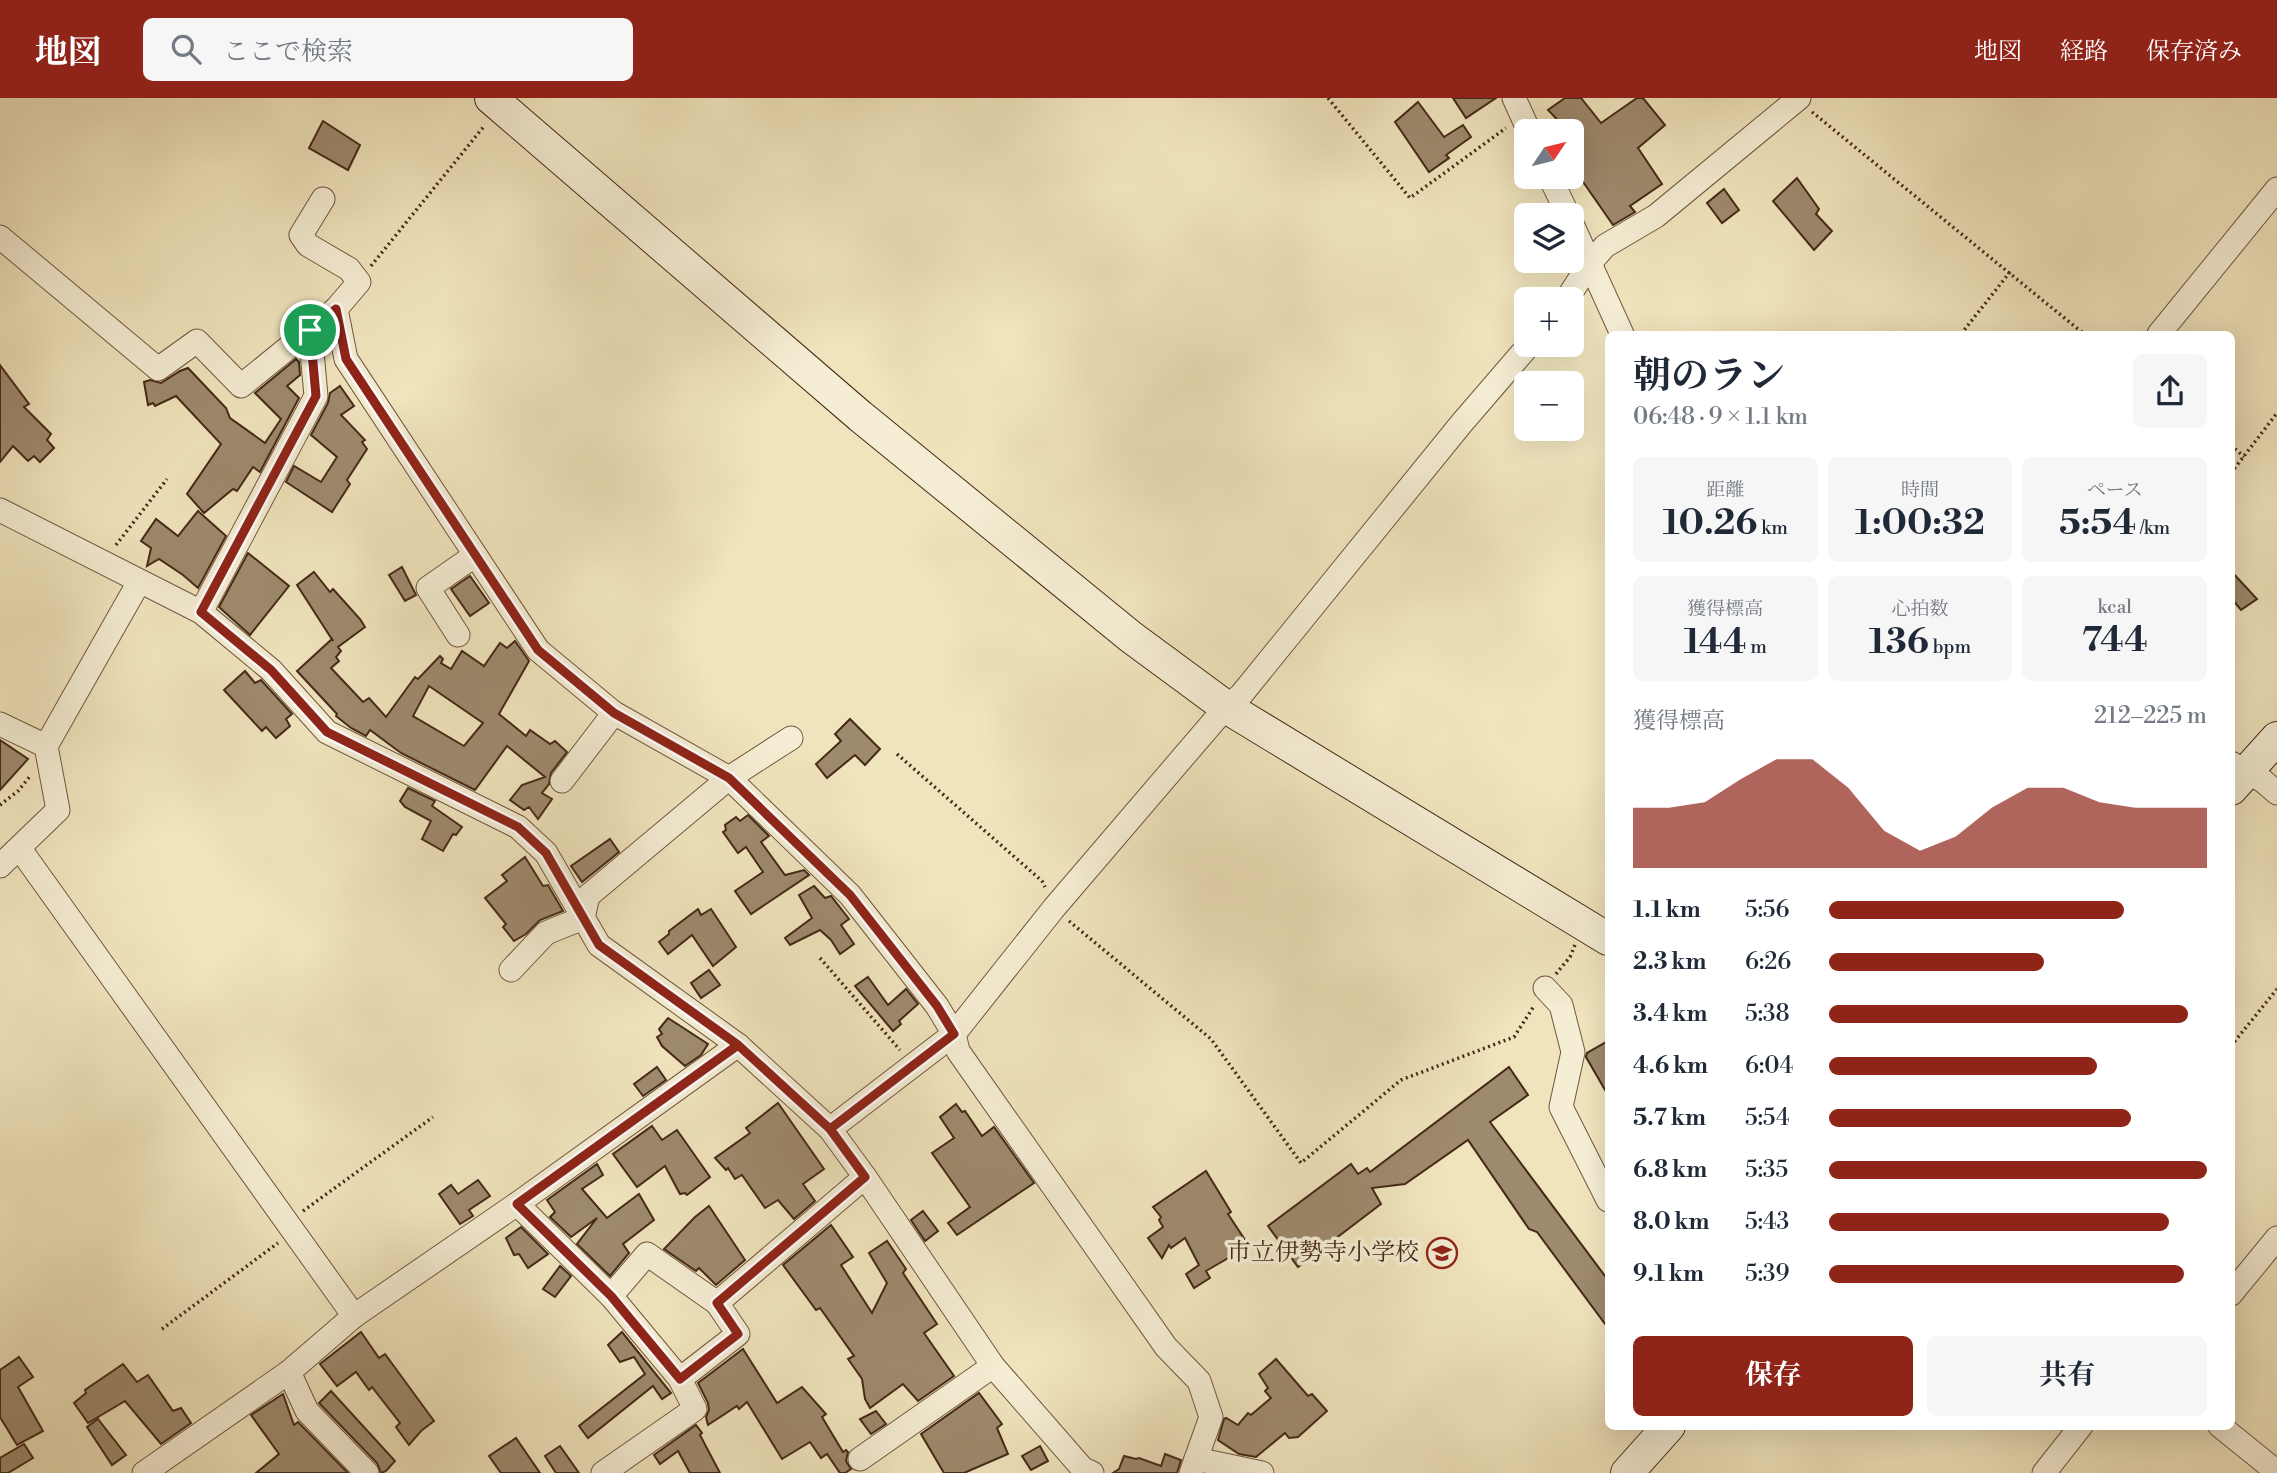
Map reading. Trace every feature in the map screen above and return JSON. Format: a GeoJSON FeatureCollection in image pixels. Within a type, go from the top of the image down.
{"type":"FeatureCollection","features":[{"type":"Feature","properties":{"kind":"street"},"geometry":{"type":"LineString","coordinates":[[1575,287],[1605,246],[1675,202],[1798,99]]}},
{"type":"Feature","properties":{"kind":"street"},"geometry":{"type":"LineString","coordinates":[[496,102],[860,416],[1120,628],[1226,707],[1596,931]]}},
{"type":"Feature","properties":{"kind":"street"},"geometry":{"type":"LineString","coordinates":[[2161,331],[2277,189]]}},
{"type":"Feature","properties":{"kind":"street"},"geometry":{"type":"LineString","coordinates":[[0,237],[158,369],[197,341],[242,386],[336,309],[359,282],[348,269],[308,245],[301,235],[323,199]]}},
{"type":"Feature","properties":{"kind":"street"},"geometry":{"type":"LineString","coordinates":[[1584,250],[1621,331]]}},
{"type":"Feature","properties":{"kind":"street"},"geometry":{"type":"LineString","coordinates":[[336,309],[346,359],[538,650],[614,713],[729,778],[850,895],[937,1006],[954,1034],[958,1051],[1166,1347],[1199,1381],[1211,1417],[1194,1466],[1262,1473]]}},
{"type":"Feature","properties":{"kind":"street"},"geometry":{"type":"LineString","coordinates":[[201,612],[316,396],[310,330]]}},
{"type":"Feature","properties":{"kind":"street"},"geometry":{"type":"LineString","coordinates":[[830,1129],[954,1034],[1054,908],[1226,707],[1241,695],[1519,357]]}},
{"type":"Feature","properties":{"kind":"street"},"geometry":{"type":"LineString","coordinates":[[0,510],[201,612],[271,670],[327,732],[518,827],[546,853],[599,945],[738,1045],[830,1129],[993,1366],[1083,1469],[1092,1473]]}},
{"type":"Feature","properties":{"kind":"street"},"geometry":{"type":"LineString","coordinates":[[458,635],[428,588],[474,556]]}},
{"type":"Feature","properties":{"kind":"street"},"geometry":{"type":"LineString","coordinates":[[0,866],[58,810],[47,746],[139,582]]}},
{"type":"Feature","properties":{"kind":"street"},"geometry":{"type":"LineString","coordinates":[[562,781],[614,713]]}},
{"type":"Feature","properties":{"kind":"street"},"geometry":{"type":"LineString","coordinates":[[0,724],[47,746]]}},
{"type":"Feature","properties":{"kind":"street"},"geometry":{"type":"LineString","coordinates":[[583,918],[588,896],[729,778],[791,738]]}},
{"type":"Feature","properties":{"kind":"street"},"geometry":{"type":"LineString","coordinates":[[2236,775],[2277,738]]}},
{"type":"Feature","properties":{"kind":"street"},"geometry":{"type":"LineString","coordinates":[[2236,775],[2263,781],[2277,793]]}},
{"type":"Feature","properties":{"kind":"street"},"geometry":{"type":"LineString","coordinates":[[20,849],[354,1316]]}},
{"type":"Feature","properties":{"kind":"street"},"geometry":{"type":"LineString","coordinates":[[511,970],[546,933],[583,918]]}},
{"type":"Feature","properties":{"kind":"street"},"geometry":{"type":"LineString","coordinates":[[1545,988],[1561,1005],[1573,1052],[1560,1107],[1605,1194]]}},
{"type":"Feature","properties":{"kind":"street"},"geometry":{"type":"LineString","coordinates":[[144,1473],[289,1372],[354,1316],[517,1204],[738,1045]]}},
{"type":"Feature","properties":{"kind":"street"},"geometry":{"type":"LineString","coordinates":[[717,1303],[865,1177]]}},
{"type":"Feature","properties":{"kind":"street"},"geometry":{"type":"LineString","coordinates":[[517,1204],[611,1296],[680,1379],[695,1409],[603,1473]]}},
{"type":"Feature","properties":{"kind":"street"},"geometry":{"type":"LineString","coordinates":[[2235,1289],[2277,1238]]}},
{"type":"Feature","properties":{"kind":"street"},"geometry":{"type":"LineString","coordinates":[[611,1296],[647,1254],[717,1303],[738,1334],[680,1379]]}},
{"type":"Feature","properties":{"kind":"street"},"geometry":{"type":"LineString","coordinates":[[860,1459],[993,1366]]}},
{"type":"Feature","properties":{"kind":"street"},"geometry":{"type":"LineString","coordinates":[[289,1372],[307,1411],[367,1473]]}},
{"type":"Feature","properties":{"kind":"street"},"geometry":{"type":"LineString","coordinates":[[1627,1473],[1665,1430]]}},
{"type":"Feature","properties":{"kind":"street"},"geometry":{"type":"LineString","coordinates":[[2044,1473],[2078,1430]]}},
{"type":"Feature","properties":{"kind":"street"},"geometry":{"type":"LineString","coordinates":[[2225,1430],[2277,1472]]}},
{"type":"Feature","properties":{"kind":"path"},"geometry":{"type":"LineString","coordinates":[[1328,98],[1410,198],[1521,115]]}},
{"type":"Feature","properties":{"kind":"path"},"geometry":{"type":"LineString","coordinates":[[1798,99],[2080,331]]}},
{"type":"Feature","properties":{"kind":"path"},"geometry":{"type":"LineString","coordinates":[[359,282],[496,102]]}},
{"type":"Feature","properties":{"kind":"path"},"geometry":{"type":"LineString","coordinates":[[1963,331],[2010,272]]}},
{"type":"Feature","properties":{"kind":"path"},"geometry":{"type":"LineString","coordinates":[[2235,468],[2277,414]]}},
{"type":"Feature","properties":{"kind":"path"},"geometry":{"type":"LineString","coordinates":[[2235,448],[2245,457]]}},
{"type":"Feature","properties":{"kind":"path"},"geometry":{"type":"LineString","coordinates":[[102,563],[167,479]]}},
{"type":"Feature","properties":{"kind":"path"},"geometry":{"type":"LineString","coordinates":[[0,805],[18,791],[33,773],[47,746]]}},
{"type":"Feature","properties":{"kind":"path"},"geometry":{"type":"LineString","coordinates":[[897,754],[1042,881],[1054,908],[1211,1039],[1301,1163],[1401,1080],[1514,1037],[1545,988],[1596,931]]}},
{"type":"Feature","properties":{"kind":"path"},"geometry":{"type":"LineString","coordinates":[[820,958],[913,1065]]}},
{"type":"Feature","properties":{"kind":"path"},"geometry":{"type":"LineString","coordinates":[[2235,1041],[2277,989]]}},
{"type":"Feature","properties":{"kind":"path"},"geometry":{"type":"LineString","coordinates":[[162,1329],[433,1117]]}},
{"type":"Feature","properties":{"kind":"building"},"geometry":{"type":"Polygon","coordinates":[[[1453,98],[1496,98],[1466,118],[1453,98]]]}},
{"type":"Feature","properties":{"kind":"building"},"geometry":{"type":"Polygon","coordinates":[[[1565,98],[1581,98],[1601,123],[1637,98],[1643,98],[1665,125],[1638,148],[1662,184],[1630,206],[1635,212],[1613,225],[1584,183],[1584,119],[1557,119],[1548,110],[1565,98]]]}},
{"type":"Feature","properties":{"kind":"building"},"geometry":{"type":"Polygon","coordinates":[[[1418,102],[1444,137],[1463,125],[1471,137],[1446,155],[1449,158],[1429,172],[1395,122],[1418,102]]]}},
{"type":"Feature","properties":{"kind":"building"},"geometry":{"type":"Polygon","coordinates":[[[323,121],[360,145],[348,170],[309,148],[323,121]]]}},
{"type":"Feature","properties":{"kind":"building"},"geometry":{"type":"Polygon","coordinates":[[[1797,178],[1819,209],[1816,214],[1832,231],[1814,250],[1773,201],[1797,178]]]}},
{"type":"Feature","properties":{"kind":"building"},"geometry":{"type":"Polygon","coordinates":[[[1724,189],[1739,210],[1722,223],[1707,203],[1724,189]]]}},
{"type":"Feature","properties":{"kind":"building"},"geometry":{"type":"Polygon","coordinates":[[[296,359],[299,362],[300,375],[287,386],[299,398],[260,472],[253,467],[237,491],[233,489],[204,513],[187,494],[221,444],[176,396],[155,406],[153,403],[148,405],[144,382],[150,380],[161,383],[188,368],[226,408],[230,418],[265,443],[281,419],[255,393],[296,359]]]}},
{"type":"Feature","properties":{"kind":"building"},"geometry":{"type":"Polygon","coordinates":[[[0,365],[29,404],[24,407],[51,434],[47,440],[54,448],[40,462],[34,456],[28,461],[13,446],[0,462],[0,365]]]}},
{"type":"Feature","properties":{"kind":"building"},"geometry":{"type":"Polygon","coordinates":[[[340,386],[354,406],[341,415],[365,440],[362,442],[367,449],[347,480],[350,484],[332,512],[286,482],[294,466],[321,482],[337,457],[311,435],[328,403],[330,393],[340,386]]]}},
{"type":"Feature","properties":{"kind":"building"},"geometry":{"type":"Polygon","coordinates":[[[198,511],[226,536],[198,588],[159,559],[147,566],[151,548],[141,541],[156,519],[178,536],[198,511]]]}},
{"type":"Feature","properties":{"kind":"building"},"geometry":{"type":"Polygon","coordinates":[[[248,553],[289,586],[250,635],[219,607],[248,553]]]}},
{"type":"Feature","properties":{"kind":"building"},"geometry":{"type":"Polygon","coordinates":[[[402,567],[416,595],[405,601],[389,575],[402,567]]]}},
{"type":"Feature","properties":{"kind":"building"},"geometry":{"type":"Polygon","coordinates":[[[314,572],[330,592],[333,589],[360,619],[365,627],[338,647],[341,651],[336,657],[339,661],[331,668],[363,702],[369,698],[386,717],[415,677],[418,679],[440,656],[443,659],[441,663],[451,669],[462,651],[484,666],[500,643],[507,648],[515,641],[529,661],[499,714],[526,736],[530,730],[550,744],[555,741],[567,752],[551,773],[549,784],[542,793],[552,799],[538,819],[529,807],[524,810],[510,800],[522,785],[545,777],[507,746],[475,790],[401,753],[370,730],[366,736],[336,716],[297,671],[332,639],[297,585],[314,572]],[[429,686],[413,716],[464,746],[483,723],[429,686]]]}},
{"type":"Feature","properties":{"kind":"building"},"geometry":{"type":"Polygon","coordinates":[[[2235,575],[2257,599],[2241,610],[2235,603],[2235,575]]]}},
{"type":"Feature","properties":{"kind":"building"},"geometry":{"type":"Polygon","coordinates":[[[470,576],[489,603],[470,616],[451,589],[470,576]]]}},
{"type":"Feature","properties":{"kind":"building"},"geometry":{"type":"Polygon","coordinates":[[[245,671],[255,683],[261,680],[292,714],[286,719],[290,726],[276,738],[266,727],[262,731],[224,690],[245,671]]]}},
{"type":"Feature","properties":{"kind":"building"},"geometry":{"type":"Polygon","coordinates":[[[850,719],[880,749],[865,765],[855,755],[827,778],[816,764],[841,741],[835,734],[850,719]]]}},
{"type":"Feature","properties":{"kind":"building"},"geometry":{"type":"Polygon","coordinates":[[[0,740],[28,759],[0,790],[0,740]]]}},
{"type":"Feature","properties":{"kind":"building"},"geometry":{"type":"Polygon","coordinates":[[[408,788],[435,801],[432,806],[462,827],[456,835],[453,834],[443,851],[422,839],[431,821],[405,807],[400,801],[408,788]]]}},
{"type":"Feature","properties":{"kind":"building"},"geometry":{"type":"Polygon","coordinates":[[[748,815],[769,836],[761,842],[785,875],[804,870],[809,875],[751,914],[735,891],[763,872],[746,847],[738,853],[723,832],[726,830],[725,825],[736,817],[740,821],[748,815]]]}},
{"type":"Feature","properties":{"kind":"building"},"geometry":{"type":"Polygon","coordinates":[[[610,839],[619,852],[582,882],[571,866],[610,839]]]}},
{"type":"Feature","properties":{"kind":"building"},"geometry":{"type":"Polygon","coordinates":[[[525,857],[543,886],[548,885],[563,911],[540,920],[514,941],[503,927],[506,924],[485,898],[507,881],[502,875],[525,857]]]}},
{"type":"Feature","properties":{"kind":"building"},"geometry":{"type":"Polygon","coordinates":[[[814,886],[825,898],[831,896],[849,919],[841,925],[854,944],[840,954],[820,930],[790,945],[785,938],[812,918],[799,895],[814,886]]]}},
{"type":"Feature","properties":{"kind":"building"},"geometry":{"type":"Polygon","coordinates":[[[698,909],[701,915],[711,909],[736,947],[713,966],[692,935],[668,954],[659,942],[698,909]]]}},
{"type":"Feature","properties":{"kind":"building"},"geometry":{"type":"Polygon","coordinates":[[[709,970],[720,985],[701,998],[691,983],[709,970]]]}},
{"type":"Feature","properties":{"kind":"building"},"geometry":{"type":"Polygon","coordinates":[[[868,977],[888,1005],[906,989],[918,1004],[899,1021],[901,1024],[893,1031],[855,986],[868,977]]]}},
{"type":"Feature","properties":{"kind":"building"},"geometry":{"type":"Polygon","coordinates":[[[668,1018],[708,1044],[701,1055],[685,1066],[662,1046],[657,1037],[662,1034],[659,1029],[668,1018]]]}},
{"type":"Feature","properties":{"kind":"building"},"geometry":{"type":"Polygon","coordinates":[[[1605,1043],[1605,1090],[1586,1057],[1587,1053],[1605,1043]]]}},
{"type":"Feature","properties":{"kind":"building"},"geometry":{"type":"Polygon","coordinates":[[[657,1067],[666,1080],[643,1096],[634,1084],[657,1067]]]}},
{"type":"Feature","properties":{"kind":"building"},"geometry":{"type":"Polygon","coordinates":[[[1509,1067],[1528,1095],[1490,1122],[1605,1276],[1605,1324],[1537,1232],[1529,1229],[1468,1140],[1405,1184],[1372,1188],[1381,1204],[1298,1267],[1268,1226],[1351,1164],[1358,1174],[1367,1168],[1370,1172],[1509,1067]]]}},
{"type":"Feature","properties":{"kind":"building"},"geometry":{"type":"Polygon","coordinates":[[[778,1103],[824,1169],[803,1184],[815,1201],[794,1219],[778,1200],[765,1208],[742,1175],[735,1179],[728,1168],[726,1170],[715,1158],[750,1133],[746,1128],[778,1103]]]}},
{"type":"Feature","properties":{"kind":"building"},"geometry":{"type":"Polygon","coordinates":[[[956,1104],[962,1112],[965,1111],[982,1136],[994,1127],[1034,1183],[957,1235],[948,1223],[970,1207],[932,1153],[954,1138],[940,1117],[956,1104]]]}},
{"type":"Feature","properties":{"kind":"building"},"geometry":{"type":"Polygon","coordinates":[[[652,1126],[662,1140],[677,1130],[710,1177],[687,1195],[680,1194],[665,1166],[637,1187],[613,1154],[652,1126]]]}},
{"type":"Feature","properties":{"kind":"building"},"geometry":{"type":"Polygon","coordinates":[[[597,1164],[603,1175],[582,1189],[607,1218],[639,1194],[654,1220],[623,1244],[629,1253],[610,1276],[577,1244],[597,1218],[571,1237],[550,1217],[555,1212],[547,1200],[597,1164]]]}},
{"type":"Feature","properties":{"kind":"building"},"geometry":{"type":"Polygon","coordinates":[[[1206,1171],[1231,1212],[1228,1214],[1249,1246],[1206,1271],[1210,1278],[1194,1288],[1186,1274],[1199,1265],[1185,1238],[1171,1248],[1169,1245],[1162,1258],[1148,1238],[1163,1227],[1159,1220],[1161,1217],[1153,1207],[1206,1171]]]}},
{"type":"Feature","properties":{"kind":"building"},"geometry":{"type":"Polygon","coordinates":[[[478,1180],[490,1196],[469,1210],[473,1216],[460,1224],[439,1194],[451,1185],[458,1194],[478,1180]]]}},
{"type":"Feature","properties":{"kind":"building"},"geometry":{"type":"Polygon","coordinates":[[[709,1206],[745,1260],[716,1285],[699,1268],[696,1271],[664,1249],[709,1206]]]}},
{"type":"Feature","properties":{"kind":"building"},"geometry":{"type":"Polygon","coordinates":[[[923,1211],[938,1231],[925,1241],[911,1220],[923,1211]]]}},
{"type":"Feature","properties":{"kind":"building"},"geometry":{"type":"Polygon","coordinates":[[[831,1225],[853,1257],[841,1265],[872,1313],[887,1283],[869,1253],[887,1241],[906,1269],[903,1273],[937,1324],[924,1333],[954,1376],[918,1401],[903,1384],[870,1408],[865,1399],[862,1379],[848,1359],[854,1356],[820,1308],[816,1310],[783,1265],[831,1225]]]}},
{"type":"Feature","properties":{"kind":"building"},"geometry":{"type":"Polygon","coordinates":[[[521,1227],[548,1254],[528,1268],[519,1254],[514,1255],[506,1238],[521,1227]]]}},
{"type":"Feature","properties":{"kind":"building"},"geometry":{"type":"Polygon","coordinates":[[[560,1266],[571,1276],[555,1297],[543,1289],[560,1266]]]}},
{"type":"Feature","properties":{"kind":"building"},"geometry":{"type":"Polygon","coordinates":[[[361,1332],[379,1358],[385,1354],[434,1421],[409,1445],[396,1427],[400,1423],[372,1387],[369,1390],[356,1372],[337,1386],[320,1364],[361,1332]]]}},
{"type":"Feature","properties":{"kind":"building"},"geometry":{"type":"Polygon","coordinates":[[[622,1332],[671,1393],[662,1399],[653,1386],[588,1438],[579,1426],[645,1374],[634,1357],[620,1362],[608,1345],[622,1332]]]}},
{"type":"Feature","properties":{"kind":"building"},"geometry":{"type":"Polygon","coordinates":[[[743,1349],[777,1403],[802,1387],[826,1414],[822,1417],[843,1452],[848,1452],[846,1461],[851,1469],[840,1473],[827,1454],[821,1458],[810,1442],[782,1459],[747,1402],[708,1425],[708,1403],[698,1383],[743,1349]]]}},
{"type":"Feature","properties":{"kind":"building"},"geometry":{"type":"Polygon","coordinates":[[[19,1357],[33,1377],[18,1387],[43,1431],[17,1445],[0,1417],[0,1370],[19,1357]]]}},
{"type":"Feature","properties":{"kind":"building"},"geometry":{"type":"Polygon","coordinates":[[[1276,1359],[1308,1396],[1312,1394],[1327,1411],[1298,1437],[1289,1438],[1285,1433],[1256,1457],[1239,1454],[1218,1440],[1224,1419],[1238,1425],[1248,1413],[1251,1415],[1271,1398],[1265,1391],[1268,1388],[1259,1374],[1276,1359]]]}},
{"type":"Feature","properties":{"kind":"building"},"geometry":{"type":"Polygon","coordinates":[[[123,1364],[137,1382],[148,1375],[173,1411],[181,1408],[191,1423],[161,1444],[125,1401],[88,1423],[74,1403],[86,1393],[85,1390],[123,1364]]]}},
{"type":"Feature","properties":{"kind":"building"},"geometry":{"type":"Polygon","coordinates":[[[331,1391],[395,1461],[386,1471],[381,1473],[377,1463],[319,1403],[331,1391]]]}},
{"type":"Feature","properties":{"kind":"building"},"geometry":{"type":"Polygon","coordinates":[[[979,1393],[1002,1424],[997,1428],[1008,1454],[964,1473],[944,1473],[921,1434],[979,1393]]]}},
{"type":"Feature","properties":{"kind":"building"},"geometry":{"type":"Polygon","coordinates":[[[283,1394],[294,1425],[298,1422],[348,1473],[256,1473],[279,1454],[251,1415],[283,1394]]]}},
{"type":"Feature","properties":{"kind":"building"},"geometry":{"type":"Polygon","coordinates":[[[876,1411],[886,1424],[871,1434],[860,1419],[876,1411]]]}},
{"type":"Feature","properties":{"kind":"building"},"geometry":{"type":"Polygon","coordinates":[[[98,1419],[126,1455],[112,1465],[87,1427],[98,1419]]]}},
{"type":"Feature","properties":{"kind":"building"},"geometry":{"type":"Polygon","coordinates":[[[696,1425],[720,1473],[690,1473],[678,1451],[660,1464],[654,1455],[696,1425]]]}},
{"type":"Feature","properties":{"kind":"building"},"geometry":{"type":"Polygon","coordinates":[[[516,1438],[540,1473],[501,1473],[489,1456],[516,1438]]]}},
{"type":"Feature","properties":{"kind":"building"},"geometry":{"type":"Polygon","coordinates":[[[24,1444],[33,1458],[8,1473],[0,1473],[0,1458],[24,1444]]]}},
{"type":"Feature","properties":{"kind":"building"},"geometry":{"type":"Polygon","coordinates":[[[560,1446],[579,1473],[556,1473],[545,1456],[560,1446]]]}},
{"type":"Feature","properties":{"kind":"building"},"geometry":{"type":"Polygon","coordinates":[[[1040,1446],[1048,1461],[1031,1470],[1022,1456],[1040,1446]]]}},
{"type":"Feature","properties":{"kind":"building"},"geometry":{"type":"Polygon","coordinates":[[[1165,1454],[1181,1460],[1177,1473],[1113,1473],[1119,1469],[1124,1456],[1161,1466],[1165,1454]]]}},
{"type":"Feature","properties":{"kind":"place","name":"市立伊勢寺小学校"},"geometry":{"type":"Point","coordinates":[1442,1253]}},
{"type":"Feature","properties":{"kind":"route"},"geometry":{"type":"LineString","coordinates":[[310,330],[316,396],[201,612],[271,670],[327,732],[518,827],[546,853],[599,945],[738,1045],[830,1129],[865,1177],[717,1303],[738,1334],[680,1379],[611,1296],[517,1204],[738,1045],[755,1063],[830,1129],[954,1034],[937,1006],[850,895],[729,778],[614,713],[538,650],[346,359],[336,309],[310,330]]}}]}
